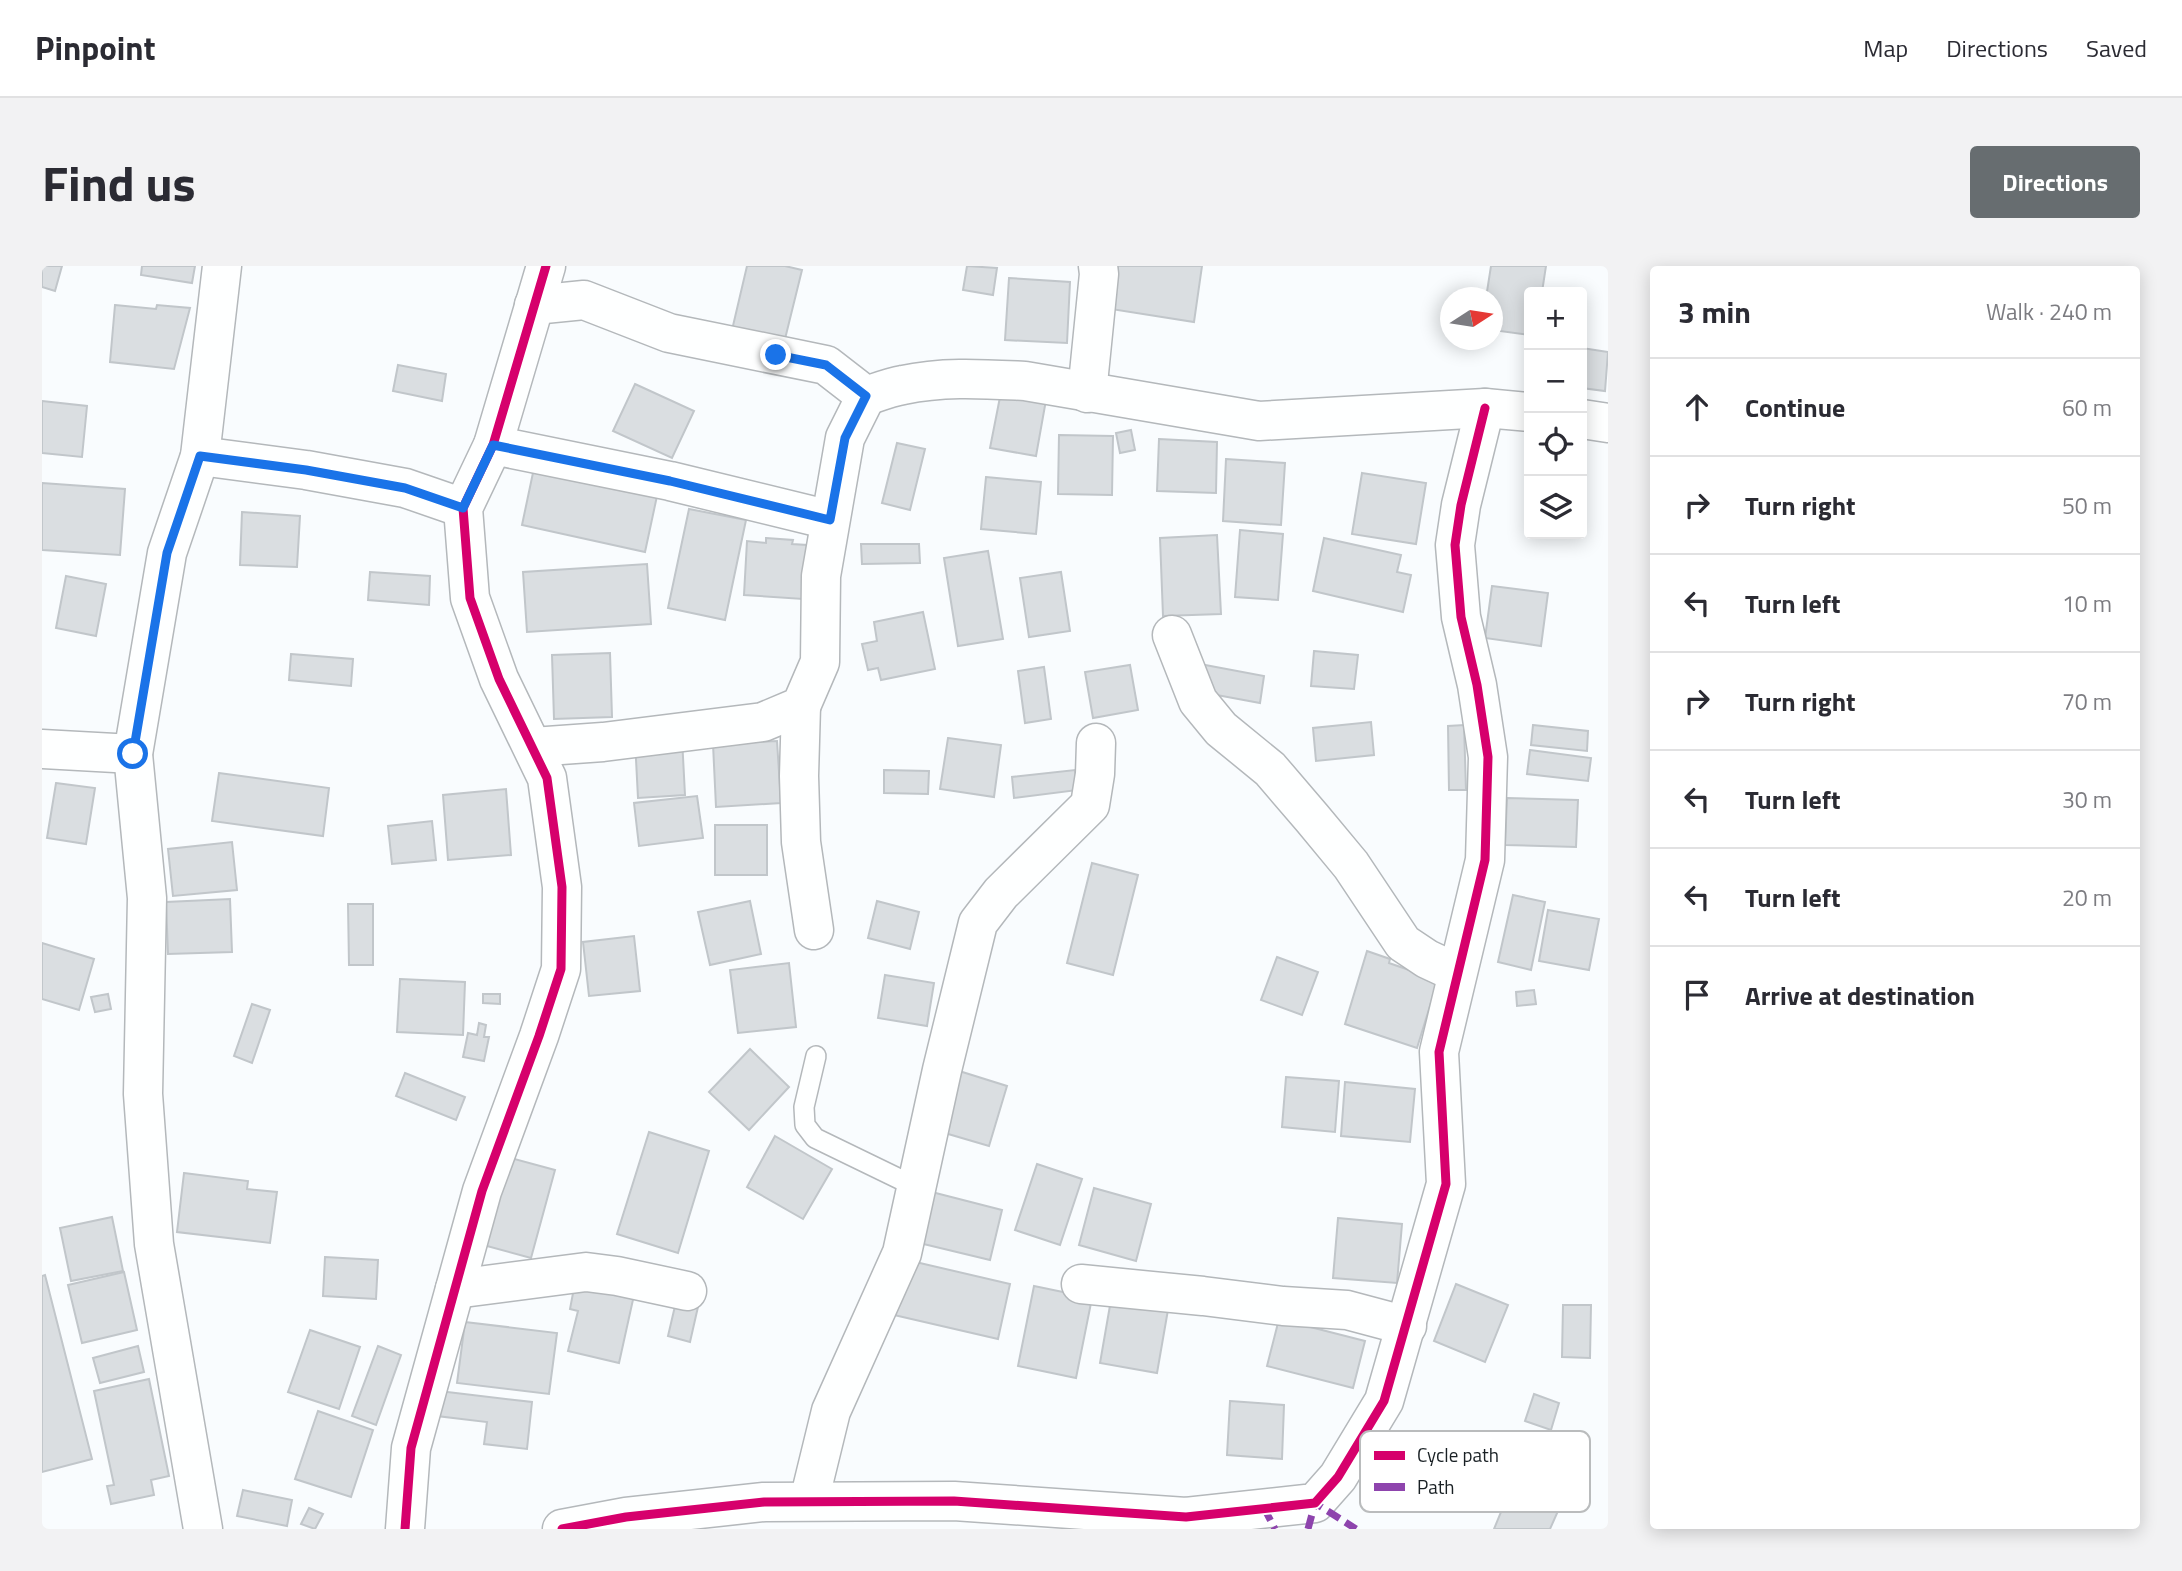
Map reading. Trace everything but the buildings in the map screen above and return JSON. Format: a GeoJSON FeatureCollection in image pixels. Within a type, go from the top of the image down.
{"type":"FeatureCollection","features":[{"type":"Feature","properties":{"kind":"street"},"geometry":{"type":"LineString","coordinates":[[203,1529],[154,1244],[143,1094],[147,898],[133,754],[167,553],[200,456],[222,266]]}},
{"type":"Feature","properties":{"kind":"street"},"geometry":{"type":"LineString","coordinates":[[405,1529],[411,1448],[482,1191],[561,969],[562,887],[547,778],[499,679],[470,598],[463,508],[493,445],[546,266]]}},
{"type":"Feature","properties":{"kind":"street"},"geometry":{"type":"LineString","coordinates":[[1087,393],[1098,266]]}},
{"type":"Feature","properties":{"kind":"street"},"geometry":{"type":"LineString","coordinates":[[534,305],[584,300],[670,333],[826,365],[866,396]]}},
{"type":"Feature","properties":{"kind":"street"},"geometry":{"type":"LineString","coordinates":[[814,930],[800,842],[801,706],[820,662],[821,576],[845,438],[866,396],[904,384],[946,379],[1025,382],[1259,421],[1485,408],[1524,412]]}},
{"type":"Feature","properties":{"kind":"street"},"geometry":{"type":"LineString","coordinates":[[1366,1431],[1384,1401],[1446,1184],[1439,1052],[1485,860],[1488,757],[1477,685],[1461,617],[1455,545],[1461,505],[1485,408]]}},
{"type":"Feature","properties":{"kind":"street"},"geometry":{"type":"LineString","coordinates":[[1587,420],[1608,423]]}},
{"type":"Feature","properties":{"kind":"street"},"geometry":{"type":"LineString","coordinates":[[493,445],[670,481],[830,520]]}},
{"type":"Feature","properties":{"kind":"street"},"geometry":{"type":"LineString","coordinates":[[200,456],[306,470],[405,488],[463,508]]}},
{"type":"Feature","properties":{"kind":"street"},"geometry":{"type":"LineString","coordinates":[[1172,635],[1198,701],[1221,729],[1270,769],[1351,864],[1402,943],[1457,973]]}},
{"type":"Feature","properties":{"kind":"street"},"geometry":{"type":"LineString","coordinates":[[533,747],[603,742],[763,722],[801,706]]}},
{"type":"Feature","properties":{"kind":"street"},"geometry":{"type":"LineString","coordinates":[[825,1510],[831,1411],[902,1253],[978,923],[1001,893],[1090,805],[1096,743]]}},
{"type":"Feature","properties":{"kind":"street"},"geometry":{"type":"LineString","coordinates":[[42,749],[133,754]]}},
{"type":"Feature","properties":{"kind":"street"},"geometry":{"type":"LineString","coordinates":[[455,1289],[586,1272],[687,1291]]}},
{"type":"Feature","properties":{"kind":"street"},"geometry":{"type":"LineString","coordinates":[[1080,1284],[1283,1307],[1347,1310],[1407,1326]]}},
{"type":"Feature","properties":{"kind":"street"},"geometry":{"type":"LineString","coordinates":[[562,1529],[626,1517],[714,1506],[825,1510],[954,1501],[1186,1517],[1315,1503],[1338,1477],[1360,1441]]}},
{"type":"Feature","properties":{"kind":"lane"},"geometry":{"type":"LineString","coordinates":[[816,1056],[804,1107],[805,1125],[815,1138],[916,1187]]}},
{"type":"Feature","properties":{"kind":"marked path"},"geometry":{"type":"LineString","coordinates":[[1308,1529],[1315,1503],[1356,1529]]}},
{"type":"Feature","properties":{"kind":"marked path"},"geometry":{"type":"LineString","coordinates":[[1264,1508],[1275,1529]]}},
{"type":"Feature","properties":{"kind":"cycle path"},"geometry":{"type":"LineString","coordinates":[[405,1529],[411,1448],[482,1191],[561,969],[562,887],[547,778],[499,679],[470,598],[463,508],[493,445],[546,266]]}},
{"type":"Feature","properties":{"kind":"cycle path"},"geometry":{"type":"LineString","coordinates":[[1366,1431],[1384,1401],[1446,1184],[1439,1052],[1485,860],[1488,757],[1477,685],[1461,617],[1455,545],[1461,505],[1485,408]]}},
{"type":"Feature","properties":{"kind":"cycle path"},"geometry":{"type":"LineString","coordinates":[[562,1529],[626,1517],[764,1502],[954,1501],[1186,1517],[1315,1503],[1338,1477],[1360,1441]]}},
{"type":"Feature","properties":{"kind":"route"},"geometry":{"type":"LineString","coordinates":[[133,754],[167,553],[200,456],[306,470],[405,488],[463,508],[493,445],[670,481],[830,520],[845,438],[866,396],[826,365],[776,355]]}}]}
